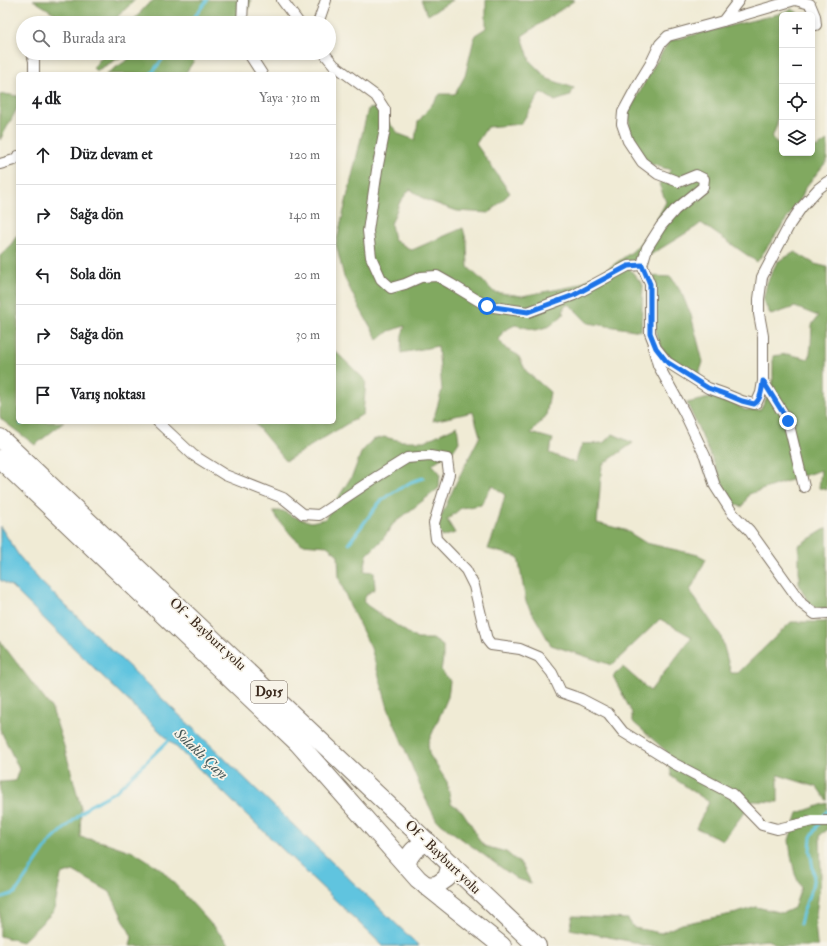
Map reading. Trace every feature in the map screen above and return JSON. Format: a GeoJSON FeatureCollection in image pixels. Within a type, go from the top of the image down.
{"type":"FeatureCollection","features":[{"type":"Feature","properties":{"kind":"highway","name":"Of - Bayburt yolu"},"geometry":{"type":"LineString","coordinates":[[0,438],[537,946]]}},
{"type":"Feature","properties":{"kind":"highway","name":"Of - Bayburt yolu"},"geometry":{"type":"LineString","coordinates":[[0,459],[298,743],[418,879],[502,946]]}},
{"type":"Feature","properties":{"kind":"highway"},"geometry":{"type":"LineString","coordinates":[[406,865],[411,854],[421,844],[428,842]]}},
{"type":"Feature","properties":{"kind":"highway"},"geometry":{"type":"LineString","coordinates":[[426,886],[438,885],[447,878],[451,864]]}},
{"type":"Feature","properties":{"kind":"street"},"geometry":{"type":"LineString","coordinates":[[242,16],[243,0]]}},
{"type":"Feature","properties":{"kind":"street"},"geometry":{"type":"LineString","coordinates":[[282,0],[294,16]]}},
{"type":"Feature","properties":{"kind":"street"},"geometry":{"type":"LineString","coordinates":[[320,16],[326,0]]}},
{"type":"Feature","properties":{"kind":"street"},"geometry":{"type":"LineString","coordinates":[[723,21],[739,0]]}},
{"type":"Feature","properties":{"kind":"street"},"geometry":{"type":"LineString","coordinates":[[816,25],[815,16],[810,4],[795,0],[668,36],[660,44],[623,112],[622,124],[628,141],[642,162],[658,174],[679,182],[696,175],[704,178],[703,187],[675,210],[661,226],[647,248],[642,265],[650,284],[650,333],[658,365],[684,412],[705,456],[715,486],[733,514],[749,530],[802,604],[815,614],[827,614]]}},
{"type":"Feature","properties":{"kind":"street"},"geometry":{"type":"LineString","coordinates":[[34,60],[34,72]]}},
{"type":"Feature","properties":{"kind":"street"},"geometry":{"type":"LineString","coordinates":[[253,60],[261,72]]}},
{"type":"Feature","properties":{"kind":"street"},"geometry":{"type":"LineString","coordinates":[[330,60],[334,65],[376,96],[385,110],[385,129],[368,231],[371,257],[381,279],[391,288],[421,277],[437,276],[487,306],[528,312],[574,295],[628,266],[642,265]]}},
{"type":"Feature","properties":{"kind":"street"},"geometry":{"type":"LineString","coordinates":[[0,164],[16,158]]}},
{"type":"Feature","properties":{"kind":"street"},"geometry":{"type":"LineString","coordinates":[[650,333],[656,348],[667,362],[708,388],[742,401],[754,404],[757,402],[761,393],[763,381],[763,336],[759,314],[759,299],[762,277],[790,224],[801,208],[818,189],[827,182]]}},
{"type":"Feature","properties":{"kind":"street"},"geometry":{"type":"LineString","coordinates":[[763,381],[788,421],[804,487]]}},
{"type":"Feature","properties":{"kind":"street"},"geometry":{"type":"LineString","coordinates":[[160,424],[194,455],[225,475],[283,498],[303,514],[319,515],[407,458],[430,456],[447,459],[449,474],[434,523],[436,539],[466,570],[474,586],[487,640],[491,645],[520,649],[539,657],[552,673],[561,692],[581,699],[608,712],[623,732],[673,763],[732,794],[762,825],[777,829],[813,821],[827,821]]}},
{"type":"Feature","properties":{"kind":"green space"},"geometry":{"type":"Polygon","coordinates":[[[33,0],[135,0],[118,16],[59,16],[33,0]]]}},
{"type":"Feature","properties":{"kind":"green space"},"geometry":{"type":"Polygon","coordinates":[[[154,0],[251,0],[249,8],[238,16],[137,16],[147,5],[154,0]]]}},
{"type":"Feature","properties":{"kind":"green space"},"geometry":{"type":"Polygon","coordinates":[[[421,0],[453,0],[428,15],[421,0]]]}},
{"type":"Feature","properties":{"kind":"green space"},"geometry":{"type":"Polygon","coordinates":[[[486,0],[575,0],[522,36],[530,61],[548,79],[574,88],[570,96],[555,101],[541,92],[521,124],[487,127],[476,144],[510,193],[489,213],[457,211],[426,200],[410,189],[400,202],[391,224],[394,240],[412,250],[463,228],[467,243],[468,267],[494,292],[522,296],[575,286],[606,270],[633,251],[652,229],[666,202],[659,184],[671,170],[647,163],[631,139],[628,113],[669,41],[779,14],[779,107],[777,124],[772,138],[779,144],[779,156],[815,156],[815,148],[827,141],[827,161],[805,188],[802,197],[757,262],[701,223],[629,268],[643,285],[641,331],[588,323],[569,304],[564,307],[563,315],[550,326],[536,330],[515,325],[503,331],[499,340],[506,349],[518,355],[526,371],[550,392],[546,416],[531,433],[553,439],[549,453],[575,463],[582,444],[603,443],[613,434],[633,443],[602,465],[597,523],[625,530],[646,543],[698,555],[706,559],[690,591],[721,636],[731,673],[738,673],[791,622],[825,622],[827,620],[827,801],[817,787],[778,775],[778,802],[753,801],[723,840],[696,828],[709,802],[672,777],[666,751],[632,721],[632,713],[613,676],[623,667],[650,691],[692,637],[660,619],[612,665],[551,645],[526,602],[518,557],[488,549],[498,522],[505,495],[492,485],[481,505],[461,508],[447,520],[455,533],[442,537],[437,525],[480,436],[473,412],[433,421],[442,390],[438,346],[401,353],[402,335],[405,326],[389,331],[378,340],[344,277],[336,244],[368,109],[376,108],[399,134],[415,140],[418,122],[440,94],[455,94],[465,76],[475,35],[486,28],[486,0]]]}},
{"type":"Feature","properties":{"kind":"green space"},"geometry":{"type":"Polygon","coordinates":[[[792,9],[796,12],[784,12],[792,9]]]}},
{"type":"Feature","properties":{"kind":"green space"},"geometry":{"type":"Polygon","coordinates":[[[99,60],[116,60],[96,71],[93,68],[99,60]]]}},
{"type":"Feature","properties":{"kind":"green space"},"geometry":{"type":"Polygon","coordinates":[[[127,60],[194,60],[186,72],[109,72],[127,60]]]}},
{"type":"Feature","properties":{"kind":"green space"},"geometry":{"type":"Polygon","coordinates":[[[0,95],[16,96],[16,111],[0,140],[0,95]]]}},
{"type":"Feature","properties":{"kind":"green space"},"geometry":{"type":"Polygon","coordinates":[[[16,237],[16,424],[61,424],[35,445],[0,417],[0,256],[10,246],[16,237]]]}},
{"type":"Feature","properties":{"kind":"green space"},"geometry":{"type":"Polygon","coordinates":[[[795,252],[815,264],[827,267],[827,490],[819,488],[821,470],[749,494],[742,507],[730,502],[687,403],[714,397],[727,399],[745,410],[760,410],[773,383],[773,356],[787,354],[809,359],[812,325],[818,316],[795,307],[771,315],[763,301],[767,283],[777,262],[795,252]]]}},
{"type":"Feature","properties":{"kind":"green space"},"geometry":{"type":"Polygon","coordinates":[[[653,276],[671,277],[681,292],[691,315],[703,362],[698,377],[665,353],[657,340],[653,299],[653,276]]]}},
{"type":"Feature","properties":{"kind":"green space"},"geometry":{"type":"Polygon","coordinates":[[[336,352],[366,381],[363,414],[286,461],[255,424],[336,424],[336,352]]]}},
{"type":"Feature","properties":{"kind":"green space"},"geometry":{"type":"Polygon","coordinates":[[[457,426],[459,442],[453,451],[432,464],[440,473],[439,488],[393,524],[382,540],[367,555],[364,571],[374,572],[375,589],[367,594],[363,601],[368,606],[417,639],[433,639],[443,646],[441,670],[450,681],[448,697],[428,743],[429,754],[447,782],[451,803],[462,811],[479,840],[484,846],[506,852],[522,865],[531,883],[517,879],[437,821],[424,796],[388,708],[371,648],[350,606],[339,578],[338,555],[327,546],[302,544],[294,538],[279,521],[273,511],[283,511],[292,516],[311,522],[325,519],[353,474],[361,453],[372,440],[384,437],[402,441],[425,441],[457,426]]]}},
{"type":"Feature","properties":{"kind":"green space"},"geometry":{"type":"Polygon","coordinates":[[[827,528],[827,608],[815,608],[808,602],[799,584],[799,545],[827,528]]]}},
{"type":"Feature","properties":{"kind":"green space"},"geometry":{"type":"Polygon","coordinates":[[[0,641],[52,709],[81,808],[80,837],[107,843],[136,853],[161,869],[231,946],[130,946],[132,937],[110,892],[73,871],[61,875],[54,911],[22,942],[0,936],[0,782],[15,781],[19,769],[0,729],[0,641]]]}},
{"type":"Feature","properties":{"kind":"green space"},"geometry":{"type":"Polygon","coordinates":[[[827,803],[827,830],[820,835],[821,876],[815,922],[817,944],[819,946],[781,946],[767,940],[718,946],[645,946],[633,942],[570,929],[573,916],[628,919],[634,928],[661,933],[682,924],[737,913],[756,907],[783,913],[794,908],[801,888],[795,874],[789,840],[798,813],[827,803]]]}},
{"type":"Feature","properties":{"kind":"water","name":"Solaklı Çayı"},"geometry":{"type":"Polygon","coordinates":[[[0,526],[19,556],[40,581],[419,946],[383,946],[11,586],[0,580],[0,526]]]}},
{"type":"Feature","properties":{"kind":"waterway"},"geometry":{"type":"LineString","coordinates":[[195,16],[207,0]]}},
{"type":"Feature","properties":{"kind":"waterway"},"geometry":{"type":"LineString","coordinates":[[153,72],[162,60]]}},
{"type":"Feature","properties":{"kind":"waterway"},"geometry":{"type":"LineString","coordinates":[[349,543],[379,503],[389,495],[411,482],[423,478]]}},
{"type":"Feature","properties":{"kind":"waterway","name":"Solaklı Çayı"},"geometry":{"type":"LineString","coordinates":[[0,898],[15,893],[50,842],[89,806],[116,791],[171,738]]}},
{"type":"Feature","properties":{"kind":"waterway"},"geometry":{"type":"LineString","coordinates":[[822,819],[827,811]]}},
{"type":"Feature","properties":{"kind":"waterway"},"geometry":{"type":"LineString","coordinates":[[800,924],[812,887],[814,875],[810,850],[811,837],[819,824]]}},
{"type":"Feature","properties":{"kind":"route"},"geometry":{"type":"LineString","coordinates":[[487,306],[528,312],[574,295],[628,266],[642,265],[650,284],[650,333],[656,348],[667,362],[708,388],[754,404],[757,402],[761,393],[763,381],[788,421]]}}]}
